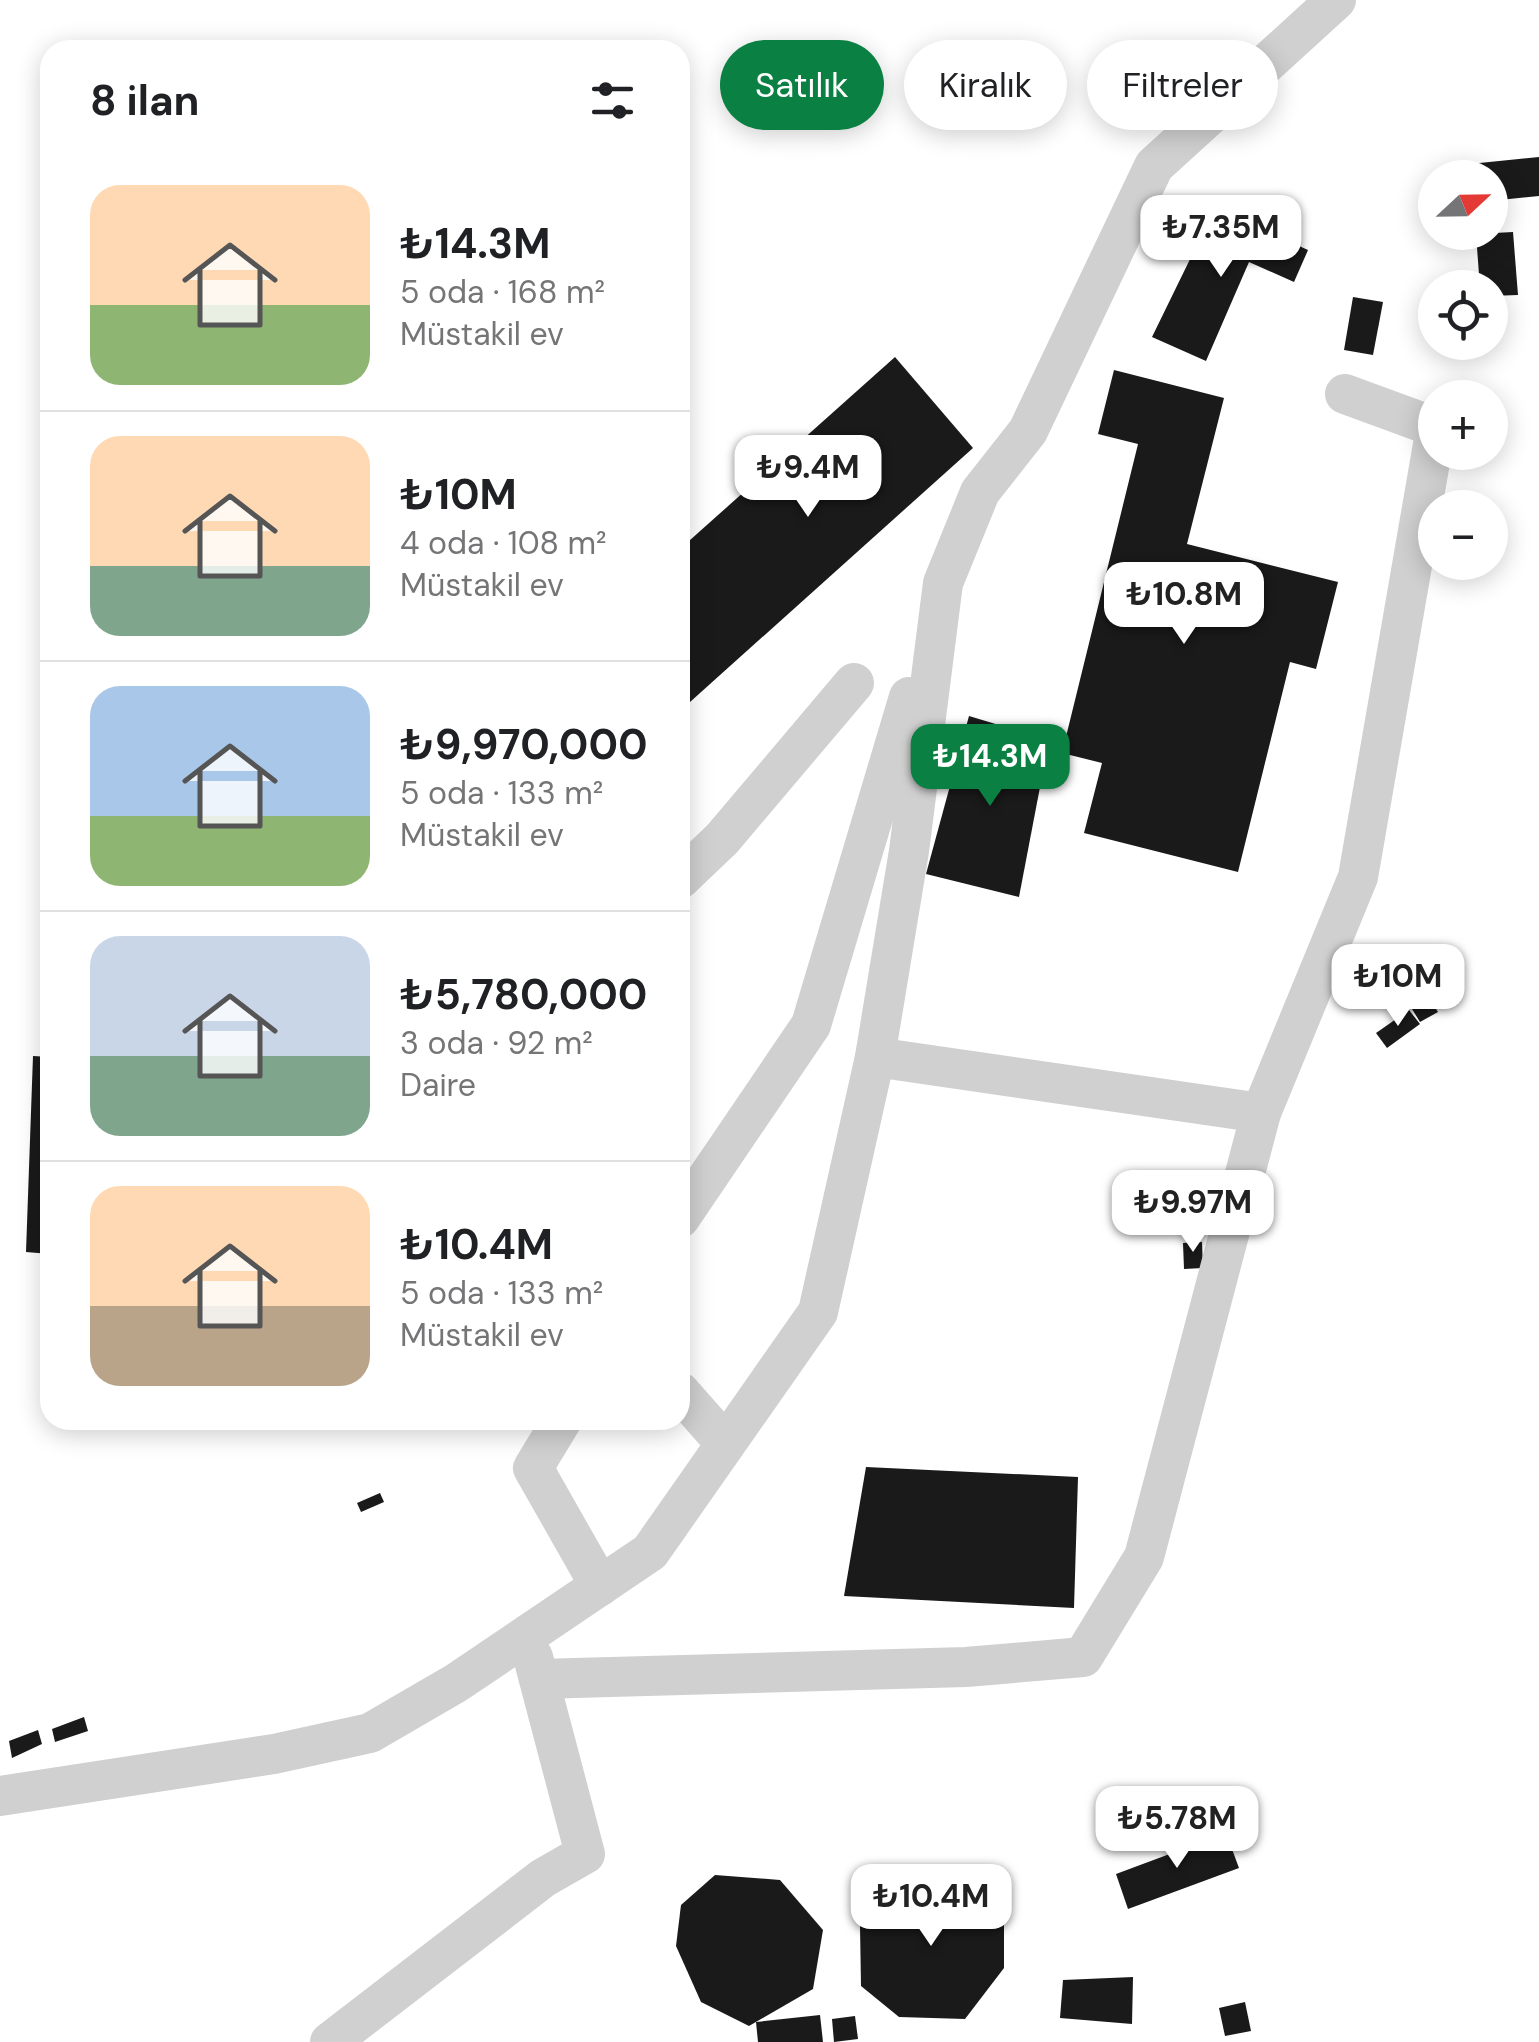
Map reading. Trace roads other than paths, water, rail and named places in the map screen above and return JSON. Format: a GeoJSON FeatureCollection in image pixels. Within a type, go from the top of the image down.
{"type":"FeatureCollection","features":[{"type":"Feature","properties":{"kind":"street"},"geometry":{"type":"LineString","coordinates":[[690,1203],[810,1025],[943,583],[980,492],[1028,431],[1154,166],[1336,0]]}},
{"type":"Feature","properties":{"kind":"street"},"geometry":{"type":"LineString","coordinates":[[1345,394],[1418,423]]}},
{"type":"Feature","properties":{"kind":"street"},"geometry":{"type":"LineString","coordinates":[[539,1679],[966,1667],[1083,1657],[1144,1557],[1261,1113],[1358,877],[1428,470]]}},
{"type":"Feature","properties":{"kind":"street"},"geometry":{"type":"LineString","coordinates":[[0,1796],[274,1754],[370,1732],[456,1683],[650,1552],[818,1312],[875,1057],[909,851],[943,583]]}},
{"type":"Feature","properties":{"kind":"street"},"geometry":{"type":"LineString","coordinates":[[690,870],[722,840],[854,683]]}},
{"type":"Feature","properties":{"kind":"street"},"geometry":{"type":"LineString","coordinates":[[875,1057],[1261,1113]]}},
{"type":"Feature","properties":{"kind":"street"},"geometry":{"type":"LineString","coordinates":[[690,1403],[725,1443]]}},
{"type":"Feature","properties":{"kind":"street"},"geometry":{"type":"LineString","coordinates":[[556,1430],[533,1468],[600,1586]]}},
{"type":"Feature","properties":{"kind":"street"},"geometry":{"type":"LineString","coordinates":[[330,2042],[543,1878],[585,1854],[527,1634]]}}]}
